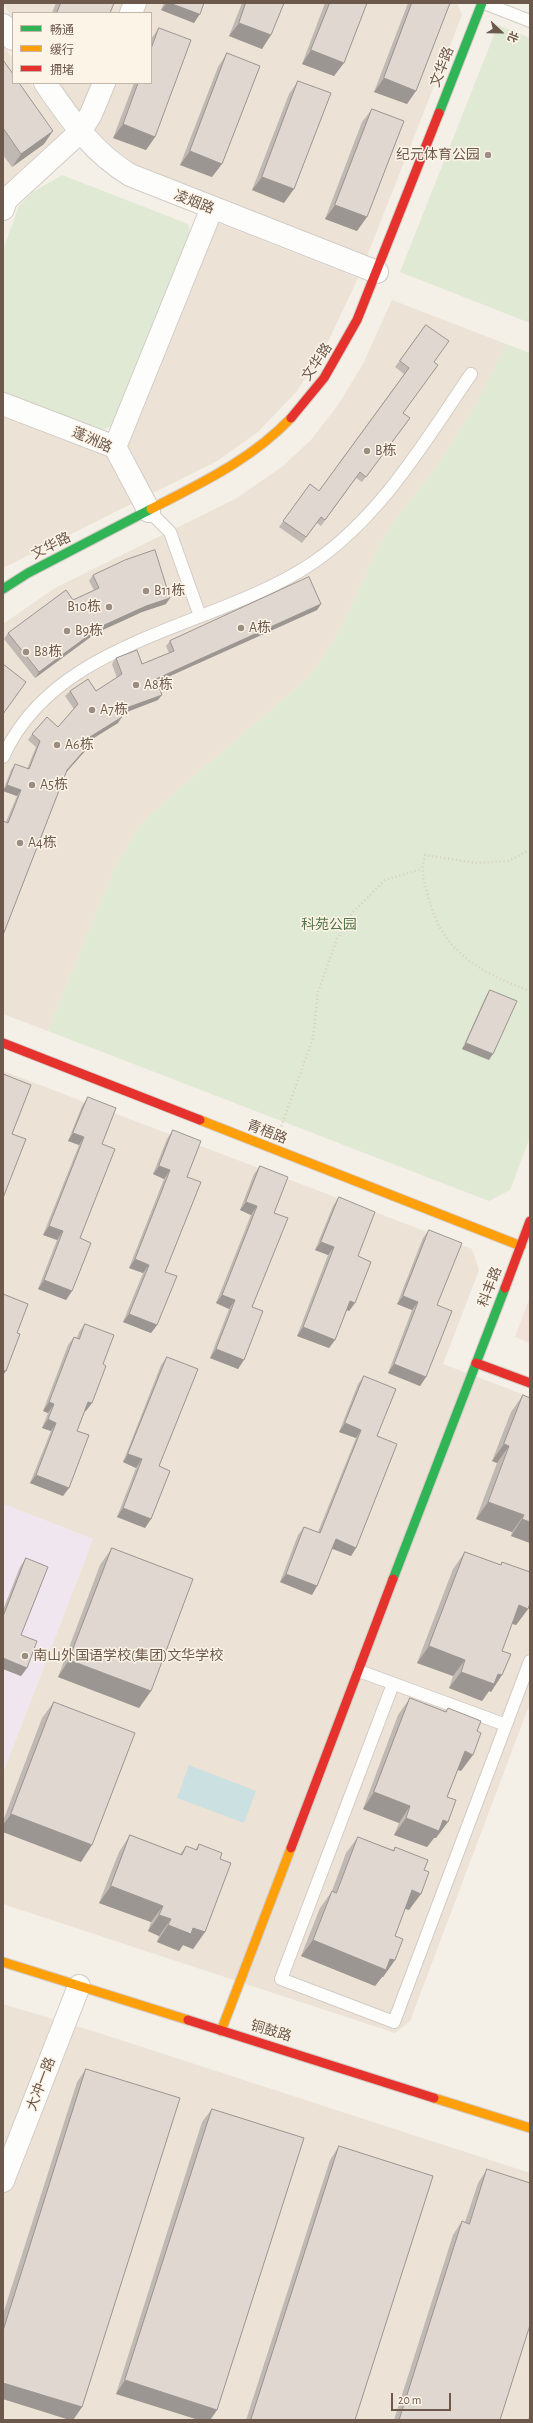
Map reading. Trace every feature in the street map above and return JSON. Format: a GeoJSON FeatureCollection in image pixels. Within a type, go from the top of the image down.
{"type":"FeatureCollection","features":[{"type":"Feature","properties":{"kind":"street","name":"文华路"},"geometry":{"type":"LineString","coordinates":[[3,589],[28,573],[229,469],[256,450],[296,414],[323,381],[340,356],[377,272],[483,3]]}},
{"type":"Feature","properties":{"kind":"street"},"geometry":{"type":"LineString","coordinates":[[3,25],[12,38]]}},
{"type":"Feature","properties":{"kind":"street","name":"凌烟路"},"geometry":{"type":"LineString","coordinates":[[46,84],[80,132],[105,159],[130,175],[377,272]]}},
{"type":"Feature","properties":{"kind":"street"},"geometry":{"type":"LineString","coordinates":[[4,203],[80,132],[92,114],[104,84]]}},
{"type":"Feature","properties":{"kind":"street"},"geometry":{"type":"LineString","coordinates":[[115,447],[212,208]]}},
{"type":"Feature","properties":{"kind":"street","name":"蓬洲路"},"geometry":{"type":"LineString","coordinates":[[3,404],[115,447],[149,511]]}},
{"type":"Feature","properties":{"kind":"street","name":"青梧路"},"geometry":{"type":"LineString","coordinates":[[3,1043],[521,1246]]}},
{"type":"Feature","properties":{"kind":"street","name":"科丰路"},"geometry":{"type":"LineString","coordinates":[[221,2031],[530,1221]]}},
{"type":"Feature","properties":{"kind":"street"},"geometry":{"type":"LineString","coordinates":[[476,1363],[530,1383]]}},
{"type":"Feature","properties":{"kind":"street","name":"铜鼓路"},"geometry":{"type":"LineString","coordinates":[[3,1962],[530,2128]]}},
{"type":"Feature","properties":{"kind":"street","name":"大冲一路"},"geometry":{"type":"LineString","coordinates":[[3,2181],[79,1986]]}},
{"type":"Feature","properties":{"kind":"lane"},"geometry":{"type":"LineString","coordinates":[[483,3],[530,21]]}},
{"type":"Feature","properties":{"kind":"lane"},"geometry":{"type":"LineString","coordinates":[[3,757],[32,713],[63,683],[99,659],[276,584],[313,563],[347,537],[377,506],[471,374]]}},
{"type":"Feature","properties":{"kind":"lane"},"geometry":{"type":"LineString","coordinates":[[149,511],[170,532],[200,616]]}},
{"type":"Feature","properties":{"kind":"lane"},"geometry":{"type":"LineString","coordinates":[[393,1684],[281,1979],[394,2022],[530,1661]]}},
{"type":"Feature","properties":{"kind":"lane"},"geometry":{"type":"LineString","coordinates":[[358,1671],[506,1725]]}},
{"type":"Feature","properties":{"kind":"path"},"geometry":{"type":"LineString","coordinates":[[530,850],[508,861],[476,863],[425,855],[421,869],[434,919],[456,949],[473,965],[494,977],[530,992]]}},
{"type":"Feature","properties":{"kind":"path"},"geometry":{"type":"LineString","coordinates":[[280,1130],[313,1038],[318,992],[337,939],[352,914],[385,880],[421,869]]}},
{"type":"Feature","properties":{"kind":"shaded area"},"geometry":{"type":"Polygon","coordinates":[[[3,3],[457,3],[462,15],[367,256],[142,169],[107,144],[89,125],[60,84],[152,84],[152,12],[12,12],[12,17],[3,3]]]}},
{"type":"Feature","properties":{"kind":"shaded area"},"geometry":{"type":"Polygon","coordinates":[[[3,45],[12,58],[12,84],[31,84],[64,131],[3,186],[3,45]]]}},
{"type":"Feature","properties":{"kind":"shaded area"},"geometry":{"type":"Polygon","coordinates":[[[218,223],[358,278],[325,348],[297,391],[258,432],[217,461],[3,568],[3,417],[121,462],[218,223]]]}},
{"type":"Feature","properties":{"kind":"shaded area"},"geometry":{"type":"Polygon","coordinates":[[[392,300],[506,344],[477,402],[440,462],[393,523],[378,548],[343,624],[326,653],[307,679],[172,795],[139,826],[114,869],[48,1031],[3,1014],[3,624],[55,588],[237,498],[283,466],[311,440],[338,405],[363,364],[392,300]]]}},
{"type":"Feature","properties":{"kind":"shaded area"},"geometry":{"type":"Polygon","coordinates":[[[3,1071],[472,1249],[479,1270],[443,1364],[530,1397],[530,1703],[410,2021],[395,2033],[3,1904],[3,1773],[93,1539],[3,1504],[3,1071]]]}},
{"type":"Feature","properties":{"kind":"shaded area"},"geometry":{"type":"Polygon","coordinates":[[[530,1297],[530,1343],[515,1337],[530,1297]]]}},
{"type":"Feature","properties":{"kind":"shaded area","name":"南山外国语学校(集团)文华学校"},"geometry":{"type":"Polygon","coordinates":[[[3,1504],[93,1539],[3,1773],[3,1504]]]}},
{"type":"Feature","properties":{"kind":"shaded area"},"geometry":{"type":"Polygon","coordinates":[[[189,1765],[256,1791],[244,1823],[177,1798],[189,1765]]]}},
{"type":"Feature","properties":{"kind":"shaded area"},"geometry":{"type":"Polygon","coordinates":[[[3,2004],[99,2033],[530,2173],[530,2420],[3,2420],[3,2004]]]}},
{"type":"Feature","properties":{"kind":"green space","name":"纪元体育公园"},"geometry":{"type":"Polygon","coordinates":[[[498,25],[530,38],[530,323],[400,272],[498,25]]]}},
{"type":"Feature","properties":{"kind":"green space"},"geometry":{"type":"Polygon","coordinates":[[[62,175],[188,224],[190,233],[114,424],[102,431],[3,392],[3,250],[19,206],[33,192],[62,175]]]}},
{"type":"Feature","properties":{"kind":"green space","name":"科苑公园"},"geometry":{"type":"Polygon","coordinates":[[[506,344],[530,353],[530,1137],[510,1190],[489,1201],[48,1031],[114,869],[139,826],[172,795],[307,679],[326,653],[343,624],[378,548],[393,523],[440,462],[477,402],[506,344]]]}},
{"type":"Feature","properties":{"kind":"building"},"geometry":{"type":"Polygon","coordinates":[[[61,3],[114,3],[110,12],[57,12],[61,3]]]}},
{"type":"Feature","properties":{"kind":"building"},"geometry":{"type":"Polygon","coordinates":[[[170,3],[204,3],[200,14],[170,3]]]}},
{"type":"Feature","properties":{"kind":"building"},"geometry":{"type":"Polygon","coordinates":[[[246,3],[284,3],[271,35],[239,23],[246,3]]]}},
{"type":"Feature","properties":{"kind":"building"},"geometry":{"type":"Polygon","coordinates":[[[330,3],[367,3],[344,63],[311,50],[330,3]]]}},
{"type":"Feature","properties":{"kind":"building"},"geometry":{"type":"Polygon","coordinates":[[[412,3],[450,3],[416,91],[384,78],[412,3]]]}},
{"type":"Feature","properties":{"kind":"building"},"geometry":{"type":"Polygon","coordinates":[[[159,28],[191,40],[155,137],[123,124],[138,84],[152,84],[152,46],[159,28]]]}},
{"type":"Feature","properties":{"kind":"building"},"geometry":{"type":"Polygon","coordinates":[[[227,53],[260,66],[222,164],[190,151],[227,53]]]}},
{"type":"Feature","properties":{"kind":"building"},"geometry":{"type":"Polygon","coordinates":[[[3,60],[12,73],[12,84],[20,84],[53,131],[21,154],[3,128],[3,60]]]}},
{"type":"Feature","properties":{"kind":"building"},"geometry":{"type":"Polygon","coordinates":[[[298,81],[331,93],[294,189],[262,177],[298,81]]]}},
{"type":"Feature","properties":{"kind":"building"},"geometry":{"type":"Polygon","coordinates":[[[372,109],[404,121],[367,217],[335,205],[372,109]]]}},
{"type":"Feature","properties":{"kind":"building","name":"B栋"},"geometry":{"type":"Polygon","coordinates":[[[426,325],[449,341],[434,362],[438,365],[403,413],[410,418],[366,477],[360,472],[325,520],[321,517],[306,537],[283,521],[310,484],[319,491],[409,368],[400,361],[426,325]]]}},
{"type":"Feature","properties":{"kind":"building"},"geometry":{"type":"Polygon","coordinates":[[[155,550],[170,598],[146,606],[100,627],[39,672],[8,633],[66,590],[73,600],[99,588],[93,575],[125,560],[155,550]]]}},
{"type":"Feature","properties":{"kind":"building"},"geometry":{"type":"Polygon","coordinates":[[[309,577],[321,604],[156,679],[162,695],[118,711],[122,717],[85,740],[90,744],[67,770],[3,935],[3,821],[8,823],[21,790],[7,785],[15,764],[29,769],[40,741],[32,734],[47,717],[58,727],[78,704],[70,691],[88,679],[96,691],[122,674],[116,658],[137,650],[142,664],[174,651],[170,641],[309,577]]]}},
{"type":"Feature","properties":{"kind":"building"},"geometry":{"type":"Polygon","coordinates":[[[3,664],[26,682],[3,714],[3,664]]]}},
{"type":"Feature","properties":{"kind":"building"},"geometry":{"type":"Polygon","coordinates":[[[490,990],[517,1001],[493,1054],[466,1043],[490,990]]]}},
{"type":"Feature","properties":{"kind":"building"},"geometry":{"type":"Polygon","coordinates":[[[3,1074],[31,1085],[12,1134],[26,1139],[3,1198],[3,1074]]]}},
{"type":"Feature","properties":{"kind":"building"},"geometry":{"type":"Polygon","coordinates":[[[88,1097],[116,1108],[102,1144],[115,1149],[80,1238],[91,1243],[72,1291],[44,1280],[63,1231],[49,1226],[84,1137],[73,1133],[88,1097]]]}},
{"type":"Feature","properties":{"kind":"building"},"geometry":{"type":"Polygon","coordinates":[[[173,1130],[201,1141],[187,1177],[201,1182],[165,1272],[177,1276],[157,1325],[129,1314],[149,1265],[135,1259],[170,1170],[159,1166],[173,1130]]]}},
{"type":"Feature","properties":{"kind":"building"},"geometry":{"type":"Polygon","coordinates":[[[260,1166],[288,1177],[274,1213],[288,1218],[252,1307],[263,1311],[244,1360],[216,1349],[235,1300],[222,1295],[257,1206],[246,1202],[260,1166]]]}},
{"type":"Feature","properties":{"kind":"building"},"geometry":{"type":"Polygon","coordinates":[[[339,1197],[375,1212],[358,1256],[371,1262],[355,1303],[350,1301],[335,1340],[303,1327],[334,1247],[321,1242],[339,1197]]]}},
{"type":"Feature","properties":{"kind":"building"},"geometry":{"type":"Polygon","coordinates":[[[429,1230],[462,1243],[437,1305],[452,1311],[426,1377],[394,1364],[418,1302],[403,1296],[429,1230]]]}},
{"type":"Feature","properties":{"kind":"building"},"geometry":{"type":"Polygon","coordinates":[[[3,1294],[28,1304],[17,1333],[20,1334],[6,1371],[3,1370],[3,1294]]]}},
{"type":"Feature","properties":{"kind":"building"},"geometry":{"type":"Polygon","coordinates":[[[85,1324],[114,1335],[103,1364],[106,1366],[92,1403],[88,1402],[77,1431],[89,1435],[69,1488],[36,1475],[56,1423],[48,1419],[54,1404],[49,1402],[74,1337],[79,1339],[85,1324]]]}},
{"type":"Feature","properties":{"kind":"building"},"geometry":{"type":"Polygon","coordinates":[[[167,1357],[198,1369],[159,1466],[170,1471],[151,1519],[123,1508],[142,1459],[128,1454],[167,1357]]]}},
{"type":"Feature","properties":{"kind":"building"},"geometry":{"type":"Polygon","coordinates":[[[364,1376],[396,1389],[377,1436],[397,1444],[356,1548],[336,1539],[317,1586],[286,1574],[304,1527],[320,1533],[361,1430],[345,1423],[364,1376]]]}},
{"type":"Feature","properties":{"kind":"building"},"geometry":{"type":"Polygon","coordinates":[[[523,1395],[530,1398],[530,1522],[522,1519],[524,1515],[488,1502],[509,1446],[504,1444],[523,1395]]]}},
{"type":"Feature","properties":{"kind":"building"},"geometry":{"type":"Polygon","coordinates":[[[112,1548],[193,1579],[151,1691],[69,1660],[112,1548]]]}},
{"type":"Feature","properties":{"kind":"building"},"geometry":{"type":"Polygon","coordinates":[[[465,1552],[501,1565],[502,1562],[530,1572],[530,1603],[528,1609],[519,1605],[502,1651],[511,1654],[502,1675],[498,1674],[494,1684],[461,1672],[465,1660],[429,1646],[465,1552]]]}},
{"type":"Feature","properties":{"kind":"building"},"geometry":{"type":"Polygon","coordinates":[[[26,1558],[48,1567],[21,1635],[37,1641],[27,1668],[3,1658],[3,1617],[26,1558]]]}},
{"type":"Feature","properties":{"kind":"building"},"geometry":{"type":"Polygon","coordinates":[[[410,1698],[446,1712],[448,1708],[481,1721],[477,1731],[481,1733],[473,1755],[465,1751],[447,1797],[456,1800],[448,1822],[443,1820],[439,1831],[406,1818],[410,1806],[374,1792],[410,1698]]]}},
{"type":"Feature","properties":{"kind":"building"},"geometry":{"type":"Polygon","coordinates":[[[54,1702],[135,1733],[92,1845],[11,1814],[54,1702]]]}},
{"type":"Feature","properties":{"kind":"building"},"geometry":{"type":"Polygon","coordinates":[[[130,1835],[182,1855],[186,1846],[197,1850],[199,1844],[222,1853],[220,1859],[231,1863],[205,1932],[193,1928],[191,1934],[168,1925],[171,1919],[159,1915],[163,1906],[111,1886],[130,1835]]]}},
{"type":"Feature","properties":{"kind":"building"},"geometry":{"type":"Polygon","coordinates":[[[358,1837],[394,1851],[395,1847],[428,1860],[424,1870],[429,1872],[421,1894],[412,1890],[395,1936],[403,1939],[395,1960],[390,1959],[386,1970],[313,1940],[332,1891],[336,1893],[358,1837]]]}},
{"type":"Feature","properties":{"kind":"building"},"geometry":{"type":"Polygon","coordinates":[[[86,2069],[180,2098],[82,2407],[3,2383],[3,2331],[86,2069]]]}},
{"type":"Feature","properties":{"kind":"building"},"geometry":{"type":"Polygon","coordinates":[[[212,2109],[304,2138],[217,2410],[125,2380],[212,2109]]]}},
{"type":"Feature","properties":{"kind":"building"},"geometry":{"type":"Polygon","coordinates":[[[339,2146],[433,2176],[355,2420],[251,2420],[339,2146]]]}},
{"type":"Feature","properties":{"kind":"building"},"geometry":{"type":"Polygon","coordinates":[[[487,2169],[530,2183],[530,2325],[500,2420],[399,2420],[462,2221],[469,2224],[487,2169]]]}},
{"type":"Feature","properties":{"kind":"traffic: fast"},"geometry":{"type":"LineString","coordinates":[[439,113],[482,3]]}},
{"type":"Feature","properties":{"kind":"traffic: fast"},"geometry":{"type":"LineString","coordinates":[[3,589],[28,573],[151,509]]}},
{"type":"Feature","properties":{"kind":"traffic: fast"},"geometry":{"type":"LineString","coordinates":[[393,1579],[505,1288]]}},
{"type":"Feature","properties":{"kind":"traffic: slow"},"geometry":{"type":"LineString","coordinates":[[151,509],[225,470],[276,433],[291,418]]}},
{"type":"Feature","properties":{"kind":"traffic: slow"},"geometry":{"type":"LineString","coordinates":[[200,1120],[521,1246]]}},
{"type":"Feature","properties":{"kind":"traffic: slow"},"geometry":{"type":"LineString","coordinates":[[221,2031],[291,1848]]}},
{"type":"Feature","properties":{"kind":"traffic: slow"},"geometry":{"type":"LineString","coordinates":[[3,1962],[188,2020]]}},
{"type":"Feature","properties":{"kind":"traffic: slow"},"geometry":{"type":"LineString","coordinates":[[434,2098],[530,2128]]}},
{"type":"Feature","properties":{"kind":"traffic: jam"},"geometry":{"type":"LineString","coordinates":[[291,418],[324,378],[357,320],[439,113]]}},
{"type":"Feature","properties":{"kind":"traffic: jam"},"geometry":{"type":"LineString","coordinates":[[3,1043],[200,1120]]}},
{"type":"Feature","properties":{"kind":"traffic: jam"},"geometry":{"type":"LineString","coordinates":[[505,1288],[530,1221]]}},
{"type":"Feature","properties":{"kind":"traffic: jam"},"geometry":{"type":"LineString","coordinates":[[476,1363],[530,1383]]}},
{"type":"Feature","properties":{"kind":"traffic: jam"},"geometry":{"type":"LineString","coordinates":[[291,1848],[393,1579]]}},
{"type":"Feature","properties":{"kind":"traffic: jam"},"geometry":{"type":"LineString","coordinates":[[188,2020],[434,2098]]}},
{"type":"Feature","properties":{"kind":"place","name":"纪元体育公园"},"geometry":{"type":"Point","coordinates":[488,155]}},
{"type":"Feature","properties":{"kind":"place","name":"B栋"},"geometry":{"type":"Point","coordinates":[367,451]}},
{"type":"Feature","properties":{"kind":"place","name":"B11栋"},"geometry":{"type":"Point","coordinates":[146,591]}},
{"type":"Feature","properties":{"kind":"place","name":"B10栋"},"geometry":{"type":"Point","coordinates":[109,607]}},
{"type":"Feature","properties":{"kind":"place","name":"A栋"},"geometry":{"type":"Point","coordinates":[241,628]}},
{"type":"Feature","properties":{"kind":"place","name":"B9栋"},"geometry":{"type":"Point","coordinates":[67,631]}},
{"type":"Feature","properties":{"kind":"place","name":"B8栋"},"geometry":{"type":"Point","coordinates":[26,652]}},
{"type":"Feature","properties":{"kind":"place","name":"A8栋"},"geometry":{"type":"Point","coordinates":[136,685]}},
{"type":"Feature","properties":{"kind":"place","name":"A7栋"},"geometry":{"type":"Point","coordinates":[92,710]}},
{"type":"Feature","properties":{"kind":"place","name":"A6栋"},"geometry":{"type":"Point","coordinates":[57,745]}},
{"type":"Feature","properties":{"kind":"place","name":"A5栋"},"geometry":{"type":"Point","coordinates":[32,785]}},
{"type":"Feature","properties":{"kind":"place","name":"A4栋"},"geometry":{"type":"Point","coordinates":[20,843]}},
{"type":"Feature","properties":{"kind":"place","name":"南山外国语学校(集团)文华学校"},"geometry":{"type":"Point","coordinates":[25,1656]}}]}
